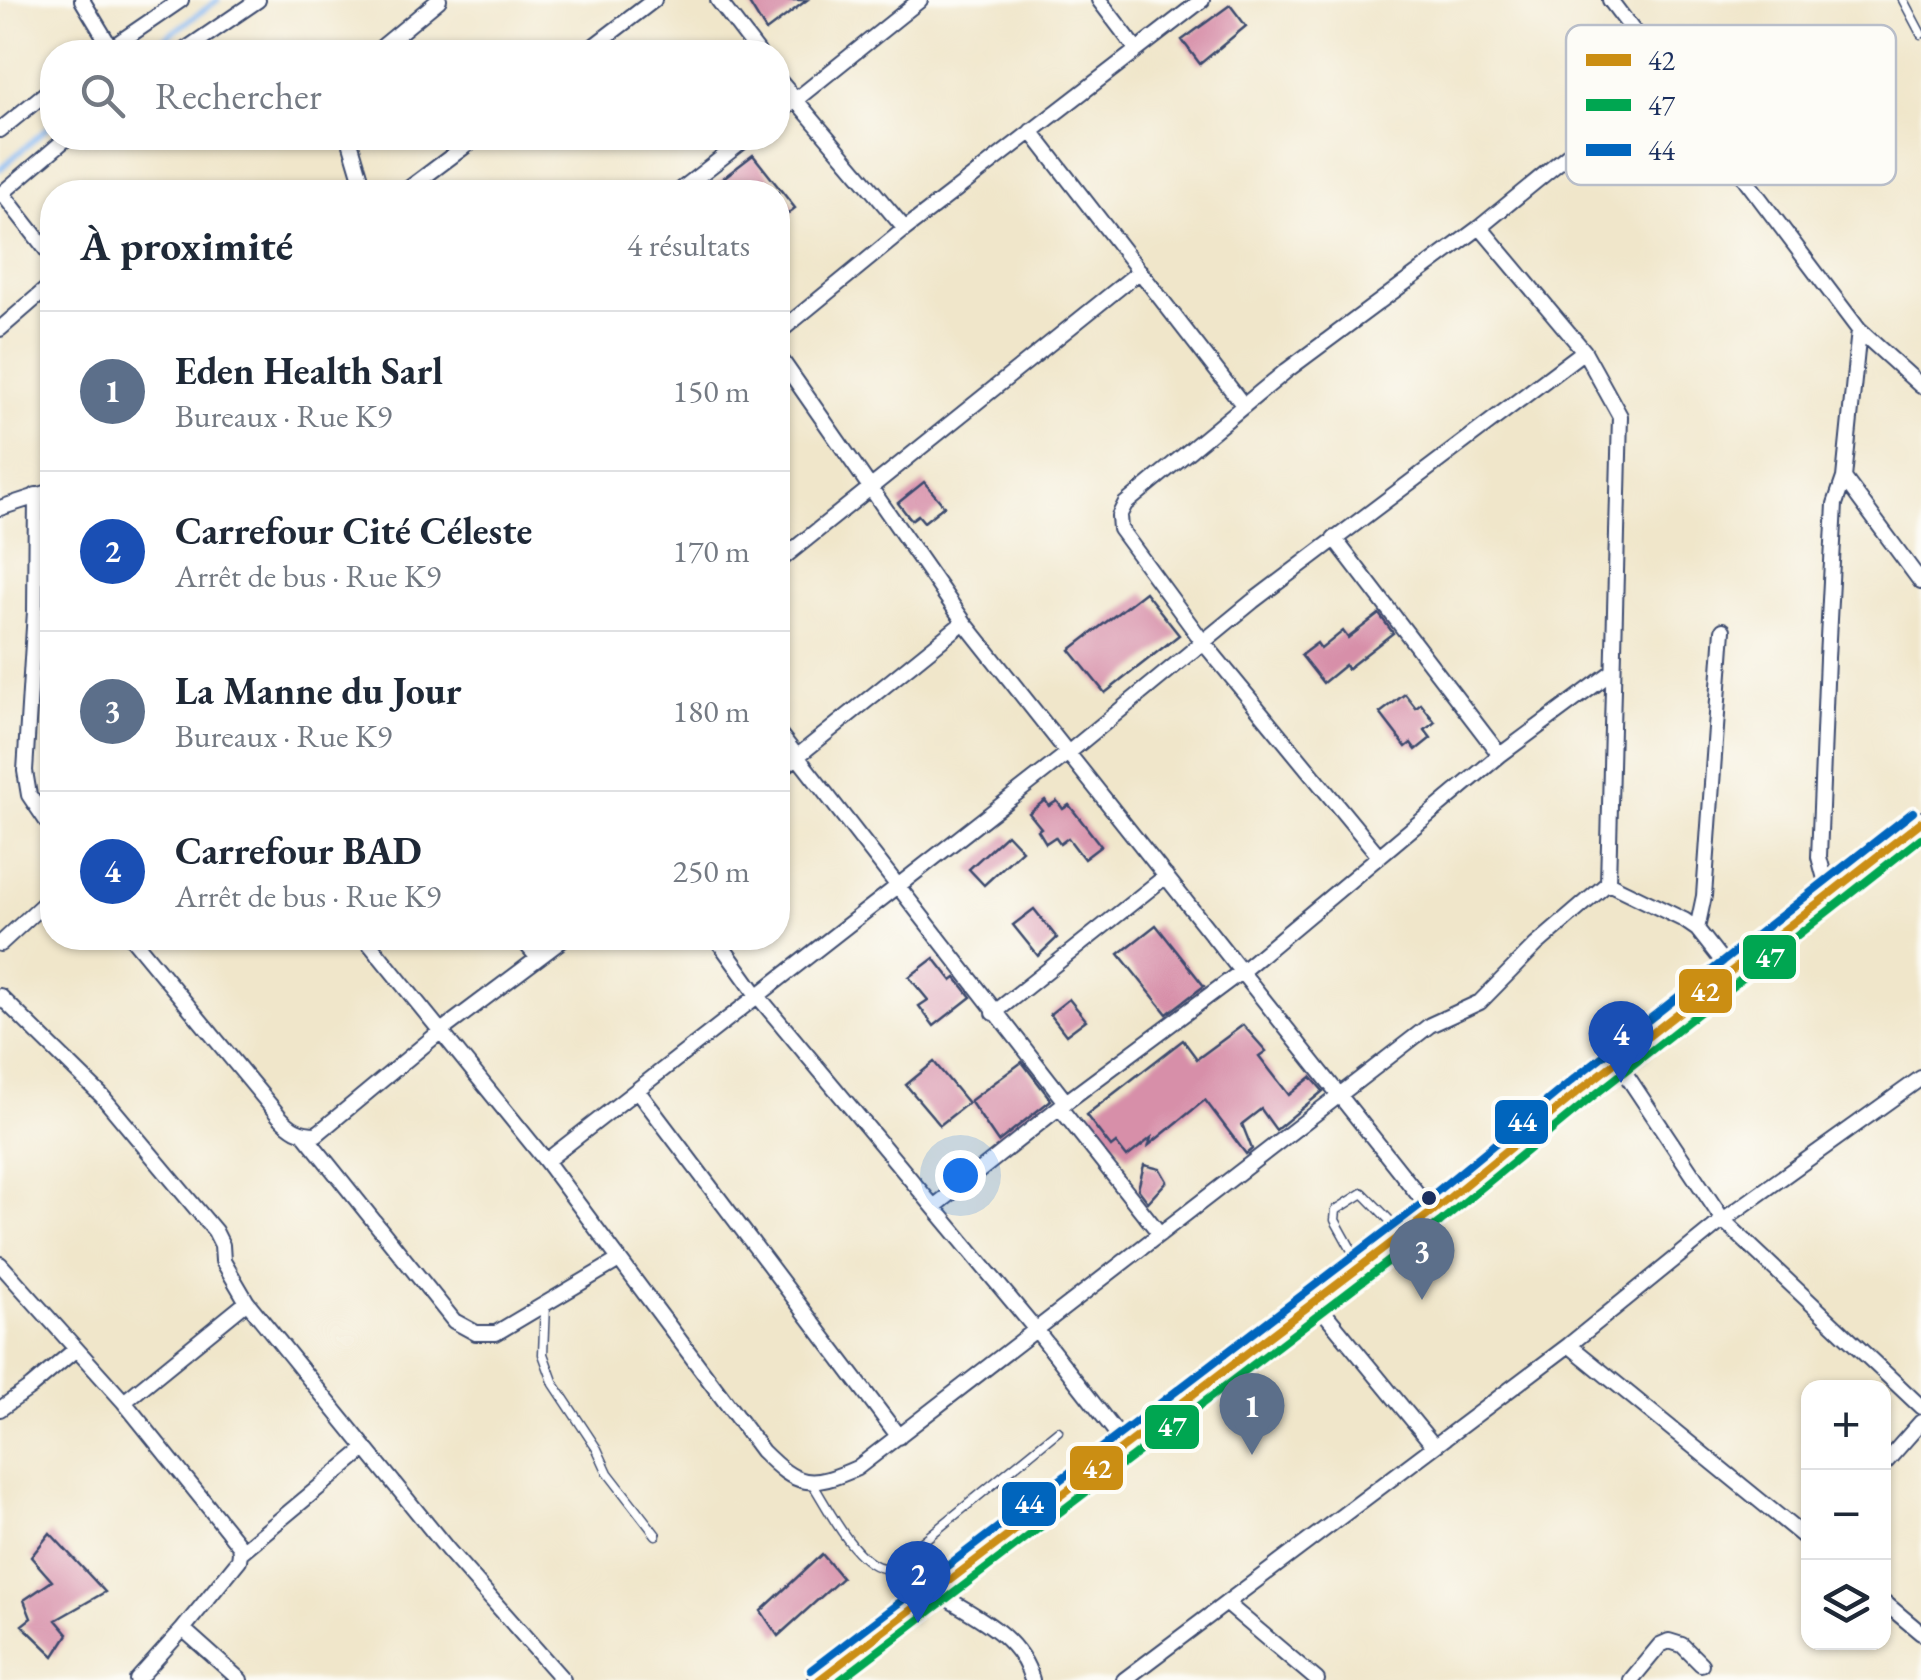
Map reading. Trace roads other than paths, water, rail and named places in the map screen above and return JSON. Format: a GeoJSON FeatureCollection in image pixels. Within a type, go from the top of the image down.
{"type":"FeatureCollection","features":[{"type":"Feature","properties":{"kind":"street"},"geometry":{"type":"LineString","coordinates":[[82,0],[103,40]]}},
{"type":"Feature","properties":{"kind":"street"},"geometry":{"type":"LineString","coordinates":[[123,40],[181,0]]}},
{"type":"Feature","properties":{"kind":"street"},"geometry":{"type":"LineString","coordinates":[[200,40],[258,0]]}},
{"type":"Feature","properties":{"kind":"street"},"geometry":{"type":"LineString","coordinates":[[391,40],[439,0]]}},
{"type":"Feature","properties":{"kind":"street"},"geometry":{"type":"LineString","coordinates":[[602,40],[654,0]]}},
{"type":"Feature","properties":{"kind":"street"},"geometry":{"type":"LineString","coordinates":[[718,0],[749,40]]}},
{"type":"Feature","properties":{"kind":"street"},"geometry":{"type":"LineString","coordinates":[[790,104],[920,0]]}},
{"type":"Feature","properties":{"kind":"street"},"geometry":{"type":"LineString","coordinates":[[1098,0],[1137,50]]}},
{"type":"Feature","properties":{"kind":"street"},"geometry":{"type":"LineString","coordinates":[[790,323],[1202,0]]}},
{"type":"Feature","properties":{"kind":"street"},"geometry":{"type":"LineString","coordinates":[[1611,0],[1629,25]]}},
{"type":"Feature","properties":{"kind":"street"},"geometry":{"type":"LineString","coordinates":[[790,94],[904,230]]}},
{"type":"Feature","properties":{"kind":"street"},"geometry":{"type":"LineString","coordinates":[[0,130],[40,98]]}},
{"type":"Feature","properties":{"kind":"street"},"geometry":{"type":"LineString","coordinates":[[1031,131],[1244,406]]}},
{"type":"Feature","properties":{"kind":"street"},"geometry":{"type":"LineString","coordinates":[[40,242],[1,194],[53,150]]}},
{"type":"Feature","properties":{"kind":"street"},"geometry":{"type":"LineString","coordinates":[[352,150],[361,180]]}},
{"type":"Feature","properties":{"kind":"street"},"geometry":{"type":"LineString","coordinates":[[420,180],[460,150]]}},
{"type":"Feature","properties":{"kind":"street"},"geometry":{"type":"LineString","coordinates":[[693,180],[732,150]]}},
{"type":"Feature","properties":{"kind":"street"},"geometry":{"type":"LineString","coordinates":[[1379,856],[1203,642],[1120,530],[1119,516],[1125,504],[1286,371],[1480,228],[1566,157]]}},
{"type":"Feature","properties":{"kind":"street"},"geometry":{"type":"LineString","coordinates":[[1749,185],[1859,330],[1921,386]]}},
{"type":"Feature","properties":{"kind":"street"},"geometry":{"type":"LineString","coordinates":[[375,950],[546,1162],[762,1450],[785,1474],[812,1482],[830,1480],[857,1468],[1430,1025],[1480,1002],[1536,945],[1608,883],[1620,416],[1584,351],[1480,228]]}},
{"type":"Feature","properties":{"kind":"street"},"geometry":{"type":"LineString","coordinates":[[790,553],[1140,271]]}},
{"type":"Feature","properties":{"kind":"street"},"geometry":{"type":"LineString","coordinates":[[0,329],[40,294]]}},
{"type":"Feature","properties":{"kind":"street"},"geometry":{"type":"LineString","coordinates":[[1829,894],[1819,858],[1835,504],[1844,478],[1859,330]]}},
{"type":"Feature","properties":{"kind":"street"},"geometry":{"type":"LineString","coordinates":[[546,1162],[1068,753],[1334,538],[1584,351]]}},
{"type":"Feature","properties":{"kind":"street"},"geometry":{"type":"LineString","coordinates":[[790,372],[964,622],[1432,1212]]}},
{"type":"Feature","properties":{"kind":"street"},"geometry":{"type":"LineString","coordinates":[[1844,478],[1921,582]]}},
{"type":"Feature","properties":{"kind":"street"},"geometry":{"type":"LineString","coordinates":[[0,508],[40,495]]}},
{"type":"Feature","properties":{"kind":"street"},"geometry":{"type":"LineString","coordinates":[[36,496],[36,611],[24,771],[29,795],[40,812]]}},
{"type":"Feature","properties":{"kind":"street"},"geometry":{"type":"LineString","coordinates":[[1334,538],[1500,755]]}},
{"type":"Feature","properties":{"kind":"street"},"geometry":{"type":"LineString","coordinates":[[790,763],[964,622]]}},
{"type":"Feature","properties":{"kind":"street"},"geometry":{"type":"LineString","coordinates":[[1697,929],[1704,896],[1723,630]]}},
{"type":"Feature","properties":{"kind":"street"},"geometry":{"type":"LineString","coordinates":[[934,1206],[1242,971],[1500,755],[1612,672]]}},
{"type":"Feature","properties":{"kind":"street"},"geometry":{"type":"LineString","coordinates":[[790,748],[1160,1234]]}},
{"type":"Feature","properties":{"kind":"street"},"geometry":{"type":"LineString","coordinates":[[818,1680],[1432,1212],[1730,970],[1921,822]]}},
{"type":"Feature","properties":{"kind":"street"},"geometry":{"type":"LineString","coordinates":[[994,1013],[1166,876]]}},
{"type":"Feature","properties":{"kind":"street"},"geometry":{"type":"LineString","coordinates":[[1608,883],[1697,929],[1730,970]]}},
{"type":"Feature","properties":{"kind":"street"},"geometry":{"type":"LineString","coordinates":[[0,944],[40,907]]}},
{"type":"Feature","properties":{"kind":"street"},"geometry":{"type":"LineString","coordinates":[[142,950],[279,1116],[292,1130],[304,1134],[316,1134],[441,1031],[549,950]]}},
{"type":"Feature","properties":{"kind":"street"},"geometry":{"type":"LineString","coordinates":[[531,950],[538,958]]}},
{"type":"Feature","properties":{"kind":"street"},"geometry":{"type":"LineString","coordinates":[[724,950],[757,996],[1038,1330],[1125,1444]]}},
{"type":"Feature","properties":{"kind":"street"},"geometry":{"type":"LineString","coordinates":[[0,996],[102,1096],[216,1231],[223,1261],[247,1302],[448,1550],[563,1680]]}},
{"type":"Feature","properties":{"kind":"street"},"geometry":{"type":"LineString","coordinates":[[1617,1061],[1723,1220],[1921,1407]]}},
{"type":"Feature","properties":{"kind":"street"},"geometry":{"type":"LineString","coordinates":[[1124,1680],[1568,1345],[1723,1220],[1921,1078]]}},
{"type":"Feature","properties":{"kind":"street"},"geometry":{"type":"LineString","coordinates":[[637,1090],[900,1436]]}},
{"type":"Feature","properties":{"kind":"street"},"geometry":{"type":"LineString","coordinates":[[304,1134],[454,1321],[476,1333],[496,1333],[619,1260]]}},
{"type":"Feature","properties":{"kind":"street"},"geometry":{"type":"LineString","coordinates":[[0,1264],[124,1402],[240,1546],[239,1560],[184,1629],[136,1680]]}},
{"type":"Feature","properties":{"kind":"street"},"geometry":{"type":"LineString","coordinates":[[1314,1300],[1434,1446]]}},
{"type":"Feature","properties":{"kind":"street"},"geometry":{"type":"LineString","coordinates":[[124,1402],[247,1302]]}},
{"type":"Feature","properties":{"kind":"street"},"geometry":{"type":"LineString","coordinates":[[1568,1345],[1801,1534]]}},
{"type":"Feature","properties":{"kind":"street"},"geometry":{"type":"LineString","coordinates":[[0,1409],[76,1349]]}},
{"type":"Feature","properties":{"kind":"street"},"geometry":{"type":"LineString","coordinates":[[1891,1456],[1921,1422]]}},
{"type":"Feature","properties":{"kind":"street"},"geometry":{"type":"LineString","coordinates":[[240,1553],[365,1448]]}},
{"type":"Feature","properties":{"kind":"street"},"geometry":{"type":"LineString","coordinates":[[933,1590],[1012,1640],[1027,1662],[1032,1680]]}},
{"type":"Feature","properties":{"kind":"street"},"geometry":{"type":"LineString","coordinates":[[1226,1603],[1317,1680]]}},
{"type":"Feature","properties":{"kind":"street"},"geometry":{"type":"LineString","coordinates":[[1891,1608],[1921,1632]]}},
{"type":"Feature","properties":{"kind":"street"},"geometry":{"type":"LineString","coordinates":[[184,1629],[240,1680]]}},
{"type":"Feature","properties":{"kind":"street"},"geometry":{"type":"LineString","coordinates":[[1631,1680],[1660,1645],[1669,1641],[1682,1646],[1701,1664]]}},
{"type":"Feature","properties":{"kind":"lane"},"geometry":{"type":"LineString","coordinates":[[1904,0],[1921,34]]}},
{"type":"Feature","properties":{"kind":"lane"},"geometry":{"type":"LineString","coordinates":[[1360,1265],[1335,1220],[1336,1210],[1363,1193],[1402,1234]]}},
{"type":"Feature","properties":{"kind":"lane"},"geometry":{"type":"LineString","coordinates":[[545,1304],[543,1354],[554,1384],[597,1449],[608,1473],[656,1534]]}},
{"type":"Feature","properties":{"kind":"lane"},"geometry":{"type":"LineString","coordinates":[[812,1482],[861,1557],[882,1570],[890,1568],[1058,1431]]}},
{"type":"Feature","properties":{"kind":"waterway"},"geometry":{"type":"LineString","coordinates":[[162,40],[218,0]]}},
{"type":"Feature","properties":{"kind":"waterway"},"geometry":{"type":"LineString","coordinates":[[0,169],[40,134]]}},
{"type":"Feature","properties":{"kind":"place","name":"Carrefour BAD"},"geometry":{"type":"Point","coordinates":[1621,1083]}},
{"type":"Feature","properties":{"kind":"place","name":"La Manne du Jour"},"geometry":{"type":"Point","coordinates":[1422,1300]}},
{"type":"Feature","properties":{"kind":"place","name":"Eden Health Sarl"},"geometry":{"type":"Point","coordinates":[1252,1455]}},
{"type":"Feature","properties":{"kind":"place","name":"Carrefour Cité Céleste"},"geometry":{"type":"Point","coordinates":[918,1623]}}]}
